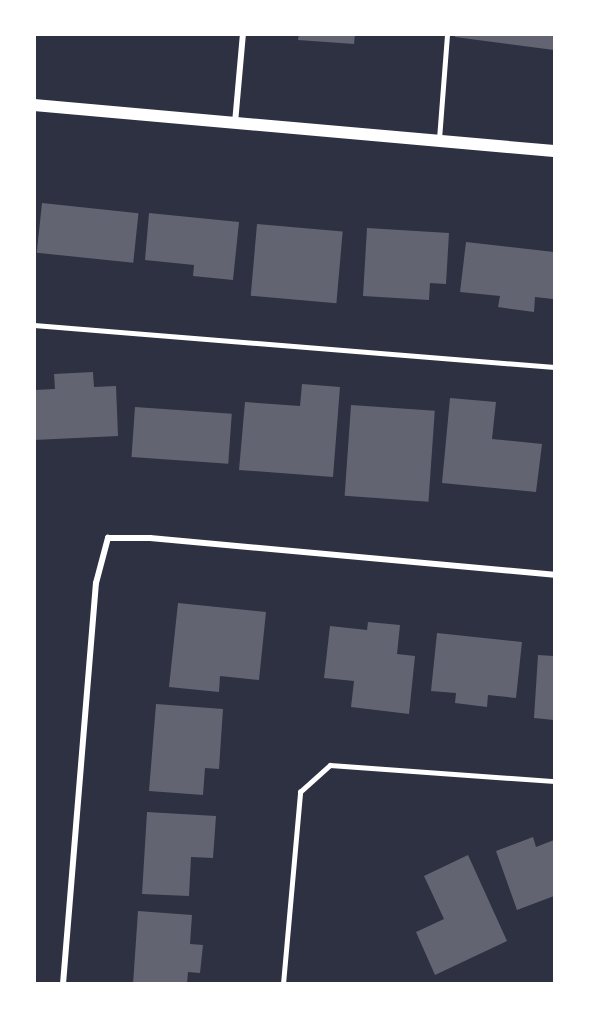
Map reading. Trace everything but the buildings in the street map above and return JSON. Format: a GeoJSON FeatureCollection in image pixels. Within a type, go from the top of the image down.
{"type":"FeatureCollection","features":[{"type":"Feature","properties":{"kind":"main road"},"geometry":{"type":"LineString","coordinates":[[34,105],[555,151]]}},
{"type":"Feature","properties":{"kind":"street"},"geometry":{"type":"LineString","coordinates":[[235,123],[243,34]]}},
{"type":"Feature","properties":{"kind":"street"},"geometry":{"type":"LineString","coordinates":[[63,984],[96,583],[108,538],[150,538],[555,575]]}},
{"type":"Feature","properties":{"kind":"lane"},"geometry":{"type":"LineString","coordinates":[[439,142],[447,34]]}},
{"type":"Feature","properties":{"kind":"lane"},"geometry":{"type":"LineString","coordinates":[[34,325],[555,367]]}},
{"type":"Feature","properties":{"kind":"lane"},"geometry":{"type":"LineString","coordinates":[[283,984],[300,792],[330,765],[555,781]]}}]}
